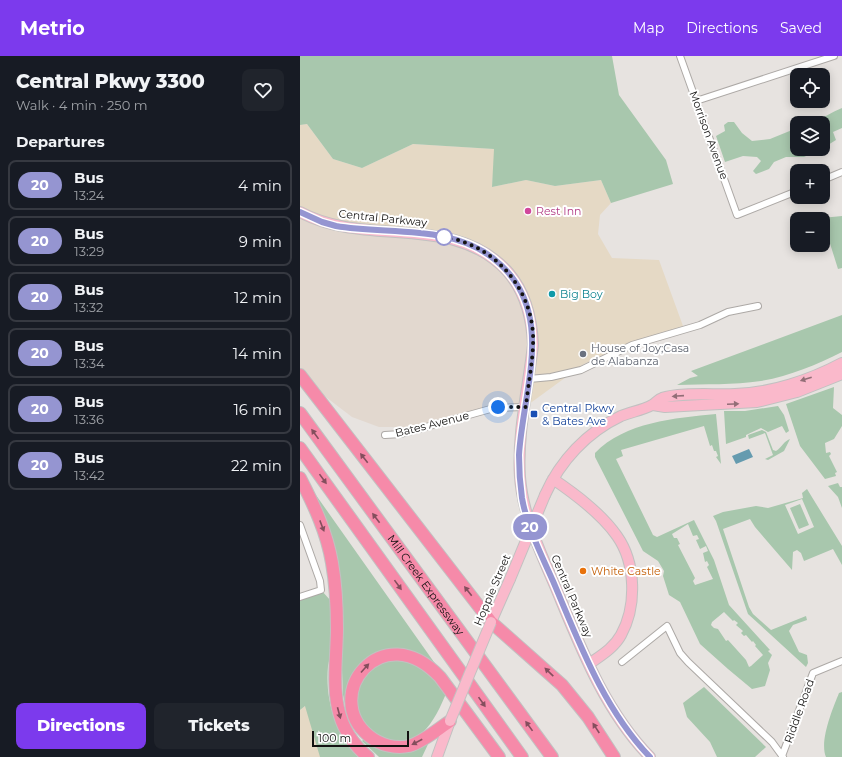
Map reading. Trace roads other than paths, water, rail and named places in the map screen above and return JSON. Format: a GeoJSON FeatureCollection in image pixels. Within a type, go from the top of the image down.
{"type":"FeatureCollection","features":[{"type":"Feature","properties":{"kind":"highway"},"geometry":{"type":"LineString","coordinates":[[300,375],[491,622],[539,663],[576,700],[614,757]]}},
{"type":"Feature","properties":{"kind":"highway","name":"Mill Creek Expressway"},"geometry":{"type":"LineString","coordinates":[[300,412],[552,757]]}},
{"type":"Feature","properties":{"kind":"highway","name":"Mill Creek Expressway"},"geometry":{"type":"LineString","coordinates":[[300,448],[522,757]]}},
{"type":"Feature","properties":{"kind":"highway"},"geometry":{"type":"LineString","coordinates":[[300,478],[326,538],[332,563],[336,594],[337,630],[334,684],[340,717],[352,740],[368,757]]}},
{"type":"Feature","properties":{"kind":"highway"},"geometry":{"type":"LineString","coordinates":[[450,721],[417,743],[408,746],[388,746],[378,743],[363,732],[352,711],[351,702],[354,685],[363,668],[379,657],[398,654],[415,657],[432,668],[440,677],[499,757]]}},
{"type":"Feature","properties":{"kind":"main road","name":"Central Parkway"},"geometry":{"type":"LineString","coordinates":[[300,212],[322,222],[336,226],[454,239],[470,244],[493,258],[510,275],[528,307],[533,333],[519,463],[522,497],[526,516],[598,684],[623,723],[650,757]]}},
{"type":"Feature","properties":{"kind":"main road","name":"Hopple Street"},"geometry":{"type":"LineString","coordinates":[[437,757],[450,721],[545,496],[553,479],[565,461],[594,433],[619,417],[653,405],[661,398],[678,395],[736,394],[777,388],[813,376],[842,363]]}},
{"type":"Feature","properties":{"kind":"main road"},"geometry":{"type":"LineString","coordinates":[[653,405],[665,407],[757,402],[797,392],[842,374]]}},
{"type":"Feature","properties":{"kind":"main road"},"geometry":{"type":"LineString","coordinates":[[553,479],[572,492],[612,530],[625,551],[631,574],[631,596],[626,624],[620,636],[613,645],[589,664]]}},
{"type":"Feature","properties":{"kind":"street","name":"Morrison Avenue"},"geometry":{"type":"LineString","coordinates":[[680,56],[737,215],[790,193]]}},
{"type":"Feature","properties":{"kind":"street"},"geometry":{"type":"LineString","coordinates":[[696,102],[834,56]]}},
{"type":"Feature","properties":{"kind":"street"},"geometry":{"type":"LineString","coordinates":[[830,177],[842,172]]}},
{"type":"Feature","properties":{"kind":"street"},"geometry":{"type":"LineString","coordinates":[[529,379],[551,377],[581,370],[632,345],[700,325],[728,312],[758,306]]}},
{"type":"Feature","properties":{"kind":"street","name":"Bates Avenue"},"geometry":{"type":"LineString","coordinates":[[385,435],[401,434],[494,408],[526,407]]}},
{"type":"Feature","properties":{"kind":"street"},"geometry":{"type":"LineString","coordinates":[[300,525],[320,581],[321,590],[300,597]]}},
{"type":"Feature","properties":{"kind":"street"},"geometry":{"type":"LineString","coordinates":[[622,662],[667,626],[680,652],[688,662],[772,742],[783,756]]}},
{"type":"Feature","properties":{"kind":"street","name":"Riddle Road"},"geometry":{"type":"LineString","coordinates":[[783,756],[813,673],[842,661]]}},
{"type":"Feature","properties":{"kind":"water"},"geometry":{"type":"Polygon","coordinates":[[[749,449],[753,457],[736,464],[732,456],[749,449]]]}},
{"type":"Feature","properties":{"kind":"place","name":"Rest Inn"},"geometry":{"type":"Point","coordinates":[528,211]}},
{"type":"Feature","properties":{"kind":"place","name":"Big Boy"},"geometry":{"type":"Point","coordinates":[552,294]}},
{"type":"Feature","properties":{"kind":"place","name":"House of Joy;Casa de Alabanza"},"geometry":{"type":"Point","coordinates":[583,354]}},
{"type":"Feature","properties":{"kind":"place","name":"Central Pkwy & Bates Ave"},"geometry":{"type":"Point","coordinates":[534,414]}},
{"type":"Feature","properties":{"kind":"place","name":"White Castle"},"geometry":{"type":"Point","coordinates":[583,571]}}]}
